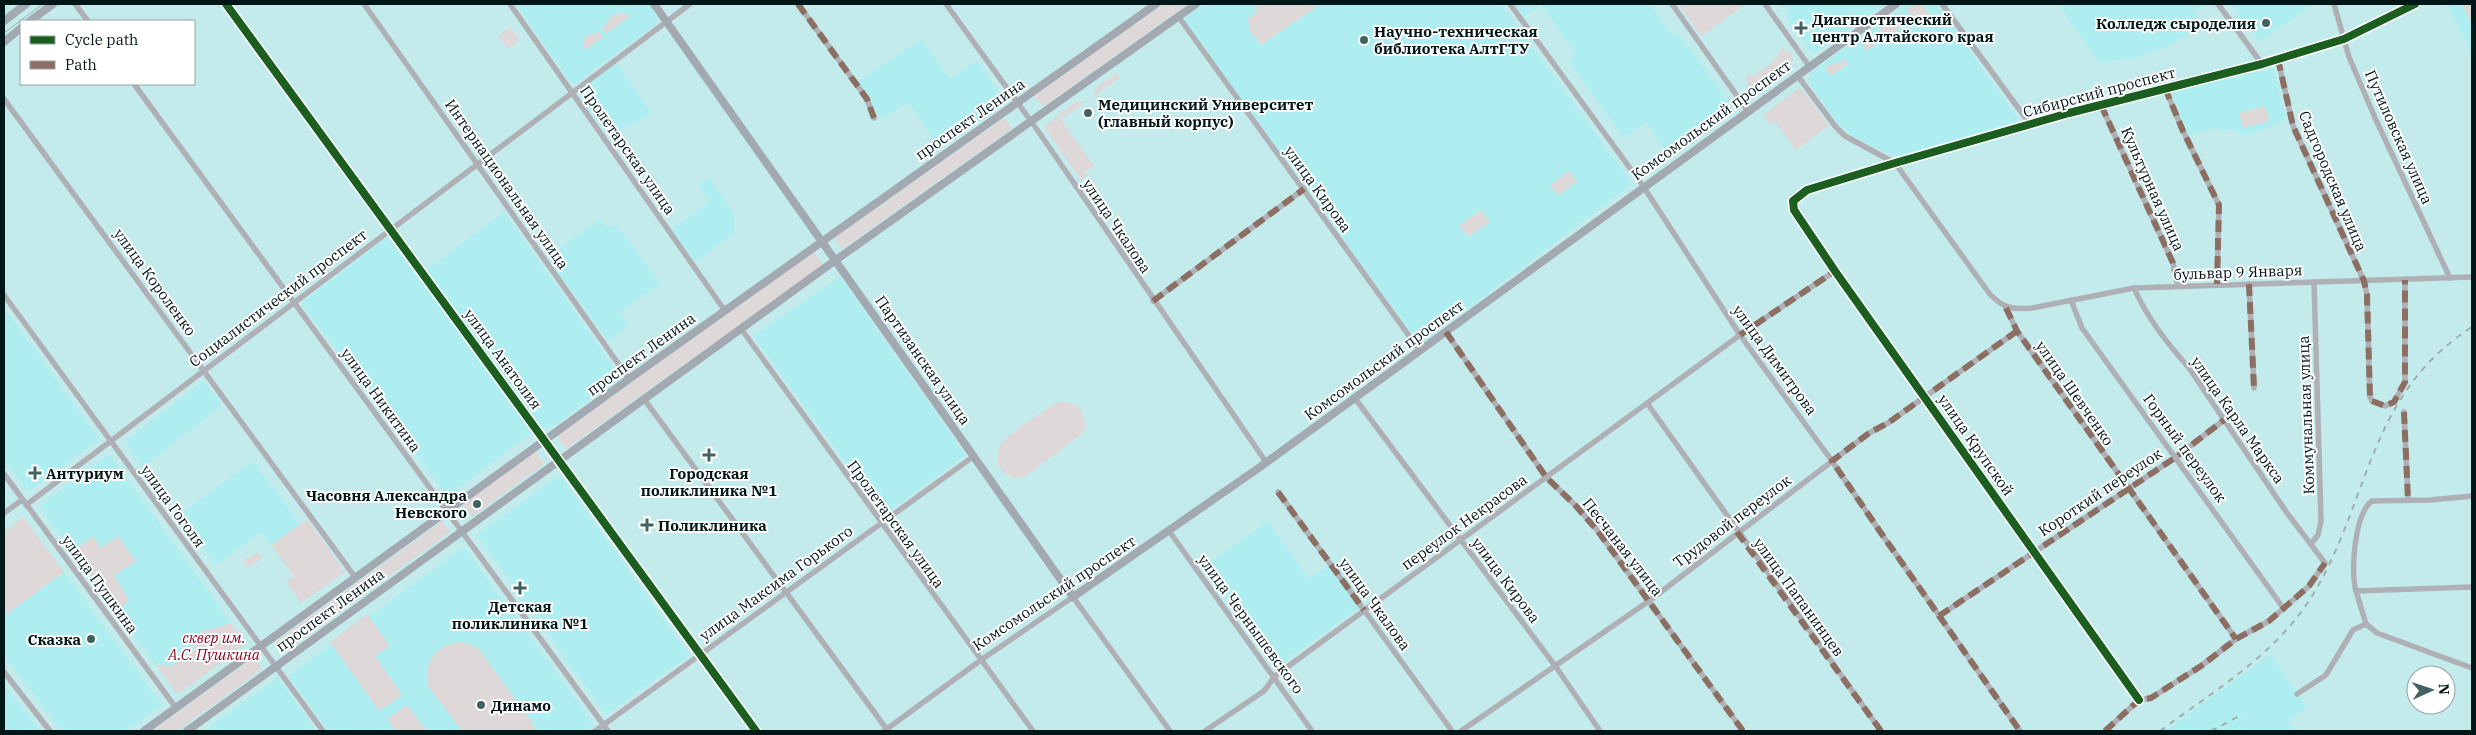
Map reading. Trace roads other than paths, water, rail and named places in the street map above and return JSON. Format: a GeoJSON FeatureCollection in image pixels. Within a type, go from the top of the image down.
{"type":"FeatureCollection","features":[{"type":"Feature","properties":{"kind":"main road"},"geometry":{"type":"LineString","coordinates":[[4,21],[26,4]]}},
{"type":"Feature","properties":{"kind":"main road"},"geometry":{"type":"LineString","coordinates":[[31,20],[53,4]]}},
{"type":"Feature","properties":{"kind":"main road","name":"Партизанская улица"},"geometry":{"type":"LineString","coordinates":[[654,4],[1073,597]]}},
{"type":"Feature","properties":{"kind":"main road","name":"проспект Ленина"},"geometry":{"type":"LineString","coordinates":[[144,731],[629,379],[1156,4]]}},
{"type":"Feature","properties":{"kind":"main road","name":"проспект Ленина"},"geometry":{"type":"LineString","coordinates":[[189,731],[835,261],[1196,4]]}},
{"type":"Feature","properties":{"kind":"main road","name":"Комсомольский проспект"},"geometry":{"type":"LineString","coordinates":[[1073,597],[1266,462],[1747,110],[1896,4]]}},
{"type":"Feature","properties":{"kind":"main road"},"geometry":{"type":"LineString","coordinates":[[4,42],[20,29]]}},
{"type":"Feature","properties":{"kind":"street"},"geometry":{"type":"LineString","coordinates":[[75,4],[87,20]]}},
{"type":"Feature","properties":{"kind":"street","name":"улица Анатолия"},"geometry":{"type":"LineString","coordinates":[[226,4],[756,731]]}},
{"type":"Feature","properties":{"kind":"street","name":"Интернациональная улица"},"geometry":{"type":"LineString","coordinates":[[364,4],[629,379]]}},
{"type":"Feature","properties":{"kind":"street","name":"Пролетарская улица"},"geometry":{"type":"LineString","coordinates":[[510,4],[725,311]]}},
{"type":"Feature","properties":{"kind":"street","name":"Социалистический проспект"},"geometry":{"type":"LineString","coordinates":[[4,513],[24,502],[111,441],[390,228],[690,4]]}},
{"type":"Feature","properties":{"kind":"street"},"geometry":{"type":"LineString","coordinates":[[798,4],[867,99],[874,118]]}},
{"type":"Feature","properties":{"kind":"street","name":"улица Чкалова"},"geometry":{"type":"LineString","coordinates":[[946,4],[1031,121],[1153,301],[1266,462]]}},
{"type":"Feature","properties":{"kind":"street","name":"улица Димитрова"},"geometry":{"type":"LineString","coordinates":[[1510,4],[1643,186],[1740,335],[1832,461],[2020,731]]}},
{"type":"Feature","properties":{"kind":"street"},"geometry":{"type":"LineString","coordinates":[[1672,4],[1747,110]]}},
{"type":"Feature","properties":{"kind":"street"},"geometry":{"type":"LineString","coordinates":[[1764,4],[1810,66]]}},
{"type":"Feature","properties":{"kind":"street"},"geometry":{"type":"LineString","coordinates":[[1942,4],[2030,124]]}},
{"type":"Feature","properties":{"kind":"street"},"geometry":{"type":"LineString","coordinates":[[2218,4],[2262,64]]}},
{"type":"Feature","properties":{"kind":"street","name":"Путиловская улица"},"geometry":{"type":"LineString","coordinates":[[2334,4],[2349,57],[2376,120],[2450,278]]}},
{"type":"Feature","properties":{"kind":"street","name":"Сибирский проспект"},"geometry":{"type":"LineString","coordinates":[[1792,205],[1796,198],[1807,190],[1895,163],[2101,104],[2262,64],[2344,39],[2415,4]]}},
{"type":"Feature","properties":{"kind":"street","name":"улица Кирова"},"geometry":{"type":"LineString","coordinates":[[1178,16],[1420,351]]}},
{"type":"Feature","properties":{"kind":"street","name":"Садгородская улица"},"geometry":{"type":"LineString","coordinates":[[2278,59],[2293,126],[2364,281],[2367,295],[2370,397],[2377,404],[2390,405],[2399,396],[2405,382],[2405,280]]}},
{"type":"Feature","properties":{"kind":"street"},"geometry":{"type":"LineString","coordinates":[[1797,75],[1835,126],[1845,136],[1895,163]]}},
{"type":"Feature","properties":{"kind":"street","name":"улица Никитина"},"geometry":{"type":"LineString","coordinates":[[135,85],[608,731]]}},
{"type":"Feature","properties":{"kind":"street"},"geometry":{"type":"LineString","coordinates":[[2165,88],[2183,132],[2220,205],[2218,284]]}},
{"type":"Feature","properties":{"kind":"street","name":"улица Короленко"},"geometry":{"type":"LineString","coordinates":[[4,99],[355,577]]}},
{"type":"Feature","properties":{"kind":"street","name":"Культурная улица"},"geometry":{"type":"LineString","coordinates":[[2101,104],[2173,262],[2178,286]]}},
{"type":"Feature","properties":{"kind":"street","name":"улица Шевченко"},"geometry":{"type":"LineString","coordinates":[[1895,163],[1989,293],[1998,303],[2006,308],[2017,331],[2127,489],[2236,639]]}},
{"type":"Feature","properties":{"kind":"street"},"geometry":{"type":"LineString","coordinates":[[1153,301],[1304,190]]}},
{"type":"Feature","properties":{"kind":"street","name":"улица Крупской"},"geometry":{"type":"LineString","coordinates":[[1792,205],[1835,271],[2139,700]]}},
{"type":"Feature","properties":{"kind":"street","name":"переулок Некрасова"},"geometry":{"type":"LineString","coordinates":[[1205,731],[1264,691],[1275,676],[1646,403],[1740,335],[1835,271]]}},
{"type":"Feature","properties":{"kind":"street","name":"бульвар 9 Января"},"geometry":{"type":"LineString","coordinates":[[2006,308],[2016,310],[2032,308],[2134,288],[2472,277]]}},
{"type":"Feature","properties":{"kind":"street","name":"Коммунальная улица"},"geometry":{"type":"LineString","coordinates":[[2310,544],[2318,535],[2321,522],[2314,282]]}},
{"type":"Feature","properties":{"kind":"street"},"geometry":{"type":"LineString","coordinates":[[2250,284],[2254,388]]}},
{"type":"Feature","properties":{"kind":"street","name":"улица Карла Маркса"},"geometry":{"type":"LineString","coordinates":[[2134,288],[2141,303],[2224,420],[2286,513],[2325,564],[2309,586],[2284,609]]}},
{"type":"Feature","properties":{"kind":"street","name":"улица Гоголя"},"geometry":{"type":"LineString","coordinates":[[4,294],[323,731]]}},
{"type":"Feature","properties":{"kind":"street","name":"Горный переулок"},"geometry":{"type":"LineString","coordinates":[[2072,300],[2082,328],[2284,609]]}},
{"type":"Feature","properties":{"kind":"street","name":"Пролетарская улица"},"geometry":{"type":"LineString","coordinates":[[742,330],[880,523],[1033,731]]}},
{"type":"Feature","properties":{"kind":"street","name":"Трудовой переулок"},"geometry":{"type":"LineString","coordinates":[[1462,731],[1649,601],[1736,532],[1869,433],[1888,423],[2017,331]]}},
{"type":"Feature","properties":{"kind":"street","name":"Песчаная улица"},"geometry":{"type":"LineString","coordinates":[[1446,332],[1546,477],[1597,530],[1743,731]]}},
{"type":"Feature","properties":{"kind":"street","name":"улица Кирова"},"geometry":{"type":"LineString","coordinates":[[1354,397],[1556,666],[1600,731]]}},
{"type":"Feature","properties":{"kind":"street"},"geometry":{"type":"LineString","coordinates":[[644,399],[886,731]]}},
{"type":"Feature","properties":{"kind":"street","name":"улица Папанинцев"},"geometry":{"type":"LineString","coordinates":[[1646,403],[1736,532],[1881,731]]}},
{"type":"Feature","properties":{"kind":"street"},"geometry":{"type":"LineString","coordinates":[[2404,412],[2408,500]]}},
{"type":"Feature","properties":{"kind":"street","name":"Короткий переулок"},"geometry":{"type":"LineString","coordinates":[[1939,616],[2176,457],[2224,420]]}},
{"type":"Feature","properties":{"kind":"street","name":"улица Максима Горького"},"geometry":{"type":"LineString","coordinates":[[595,731],[974,456]]}},
{"type":"Feature","properties":{"kind":"street","name":"улица Пушкина"},"geometry":{"type":"LineString","coordinates":[[5,478],[176,708]]}},
{"type":"Feature","properties":{"kind":"street","name":"улица Чкалова"},"geometry":{"type":"LineString","coordinates":[[1278,492],[1452,731]]}},
{"type":"Feature","properties":{"kind":"street"},"geometry":{"type":"LineString","coordinates":[[2472,496],[2372,501],[2366,506],[2354,548],[2352,580],[2366,624],[2377,633],[2472,668]]}},
{"type":"Feature","properties":{"kind":"street","name":"улица Чернышевского"},"geometry":{"type":"LineString","coordinates":[[1169,531],[1275,676],[1312,731]]}},
{"type":"Feature","properties":{"kind":"street"},"geometry":{"type":"LineString","coordinates":[[2356,591],[2472,587]]}},
{"type":"Feature","properties":{"kind":"street","name":"Комсомольский проспект"},"geometry":{"type":"LineString","coordinates":[[886,731],[981,660],[1073,597]]}},
{"type":"Feature","properties":{"kind":"street","name":"Партизанская улица"},"geometry":{"type":"LineString","coordinates":[[1073,597],[1170,731]]}},
{"type":"Feature","properties":{"kind":"street"},"geometry":{"type":"LineString","coordinates":[[2105,731],[2139,700],[2152,698],[2236,639],[2269,622],[2284,609]]}},
{"type":"Feature","properties":{"kind":"street"},"geometry":{"type":"LineString","coordinates":[[2296,694],[2326,675],[2353,630],[2366,624]]}},
{"type":"Feature","properties":{"kind":"street"},"geometry":{"type":"LineString","coordinates":[[4,672],[50,731]]}},
{"type":"Feature","properties":{"kind":"tram line"},"geometry":{"type":"LineString","coordinates":[[21,20],[43,4]]}},
{"type":"Feature","properties":{"kind":"tram line"},"geometry":{"type":"LineString","coordinates":[[4,33],[20,21]]}},
{"type":"Feature","properties":{"kind":"railway"},"geometry":{"type":"LineString","coordinates":[[2160,731],[2247,667],[2286,630],[2303,609],[2318,586],[2336,550],[2377,445],[2393,412],[2413,382],[2439,353],[2472,327]]}},
{"type":"Feature","properties":{"kind":"railway"},"geometry":{"type":"LineString","coordinates":[[2211,731],[2243,714]]}},
{"type":"Feature","properties":{"kind":"place","name":"Колледж сыроделия"},"geometry":{"type":"Point","coordinates":[2266,23]}},
{"type":"Feature","properties":{"kind":"place","name":"Диагностический центр Алтайского края"},"geometry":{"type":"Point","coordinates":[1801,28]}},
{"type":"Feature","properties":{"kind":"place","name":"Научно-техническая библиотека АлтГТУ"},"geometry":{"type":"Point","coordinates":[1364,40]}},
{"type":"Feature","properties":{"kind":"place","name":"Медицинский Университет (главный корпус)"},"geometry":{"type":"Point","coordinates":[1088,113]}},
{"type":"Feature","properties":{"kind":"place","name":"Городская поликлиника №1"},"geometry":{"type":"Point","coordinates":[709,455]}},
{"type":"Feature","properties":{"kind":"place","name":"Антуриум"},"geometry":{"type":"Point","coordinates":[35,473]}},
{"type":"Feature","properties":{"kind":"place","name":"Часовня Александра Невского"},"geometry":{"type":"Point","coordinates":[477,504]}},
{"type":"Feature","properties":{"kind":"place","name":"Поликлиника"},"geometry":{"type":"Point","coordinates":[647,525]}},
{"type":"Feature","properties":{"kind":"place","name":"Детская поликлиника №1"},"geometry":{"type":"Point","coordinates":[520,588]}},
{"type":"Feature","properties":{"kind":"place","name":"Сказка"},"geometry":{"type":"Point","coordinates":[91,639]}},
{"type":"Feature","properties":{"kind":"place","name":"Динамо"},"geometry":{"type":"Point","coordinates":[481,705]}},
{"type":"Feature","properties":{"kind":"park label","name":"сквер им. А.С. Пушкина"},"geometry":{"type":"Point","coordinates":[214,646]}}]}
